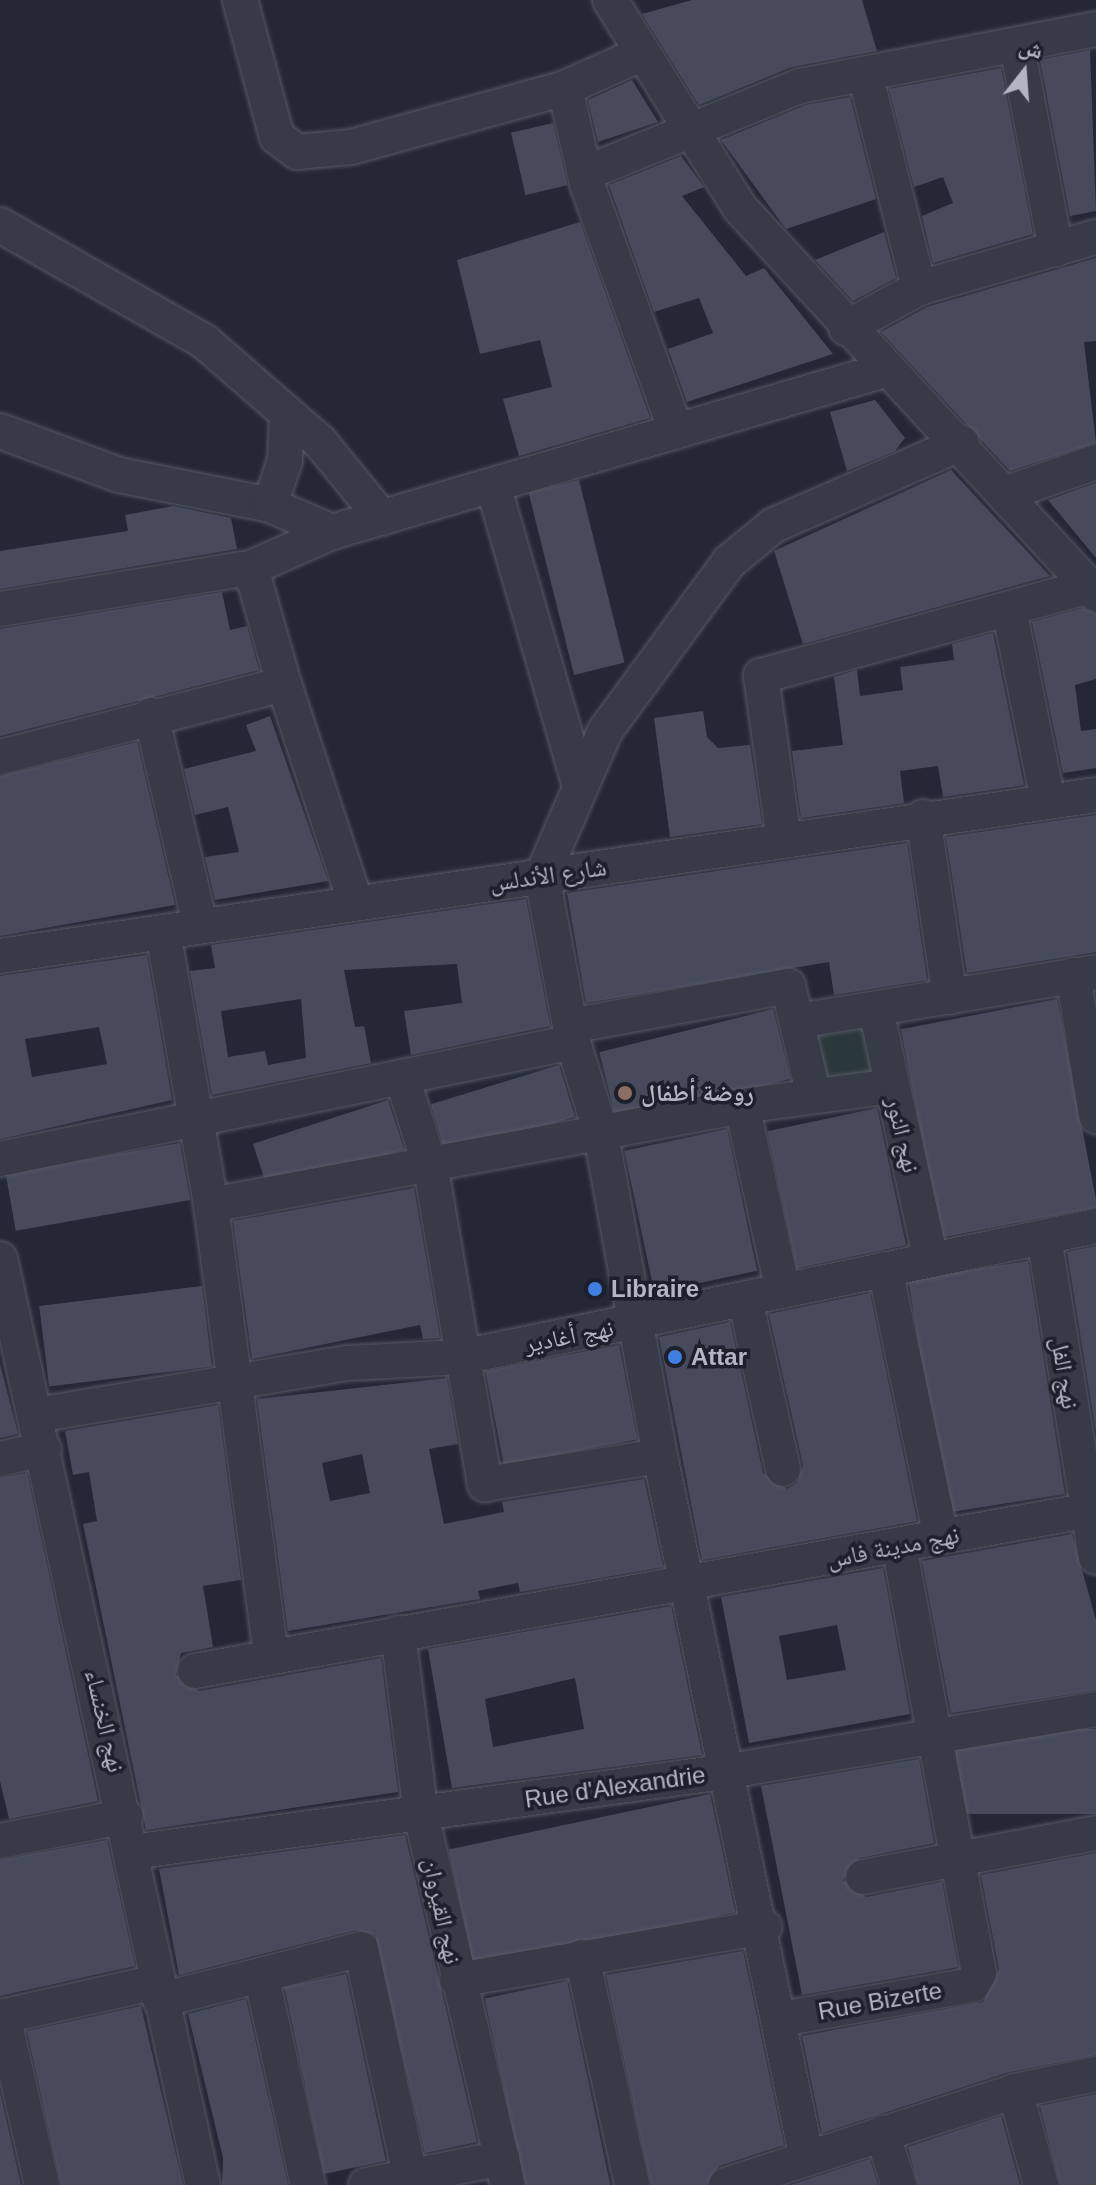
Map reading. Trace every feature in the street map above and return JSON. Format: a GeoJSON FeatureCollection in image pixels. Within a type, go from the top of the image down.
{"type":"FeatureCollection","features":[{"type":"Feature","properties":{"kind":"street"},"geometry":{"type":"LineString","coordinates":[[240,0],[277,137],[297,152],[351,147],[565,88],[643,53]]}},
{"type":"Feature","properties":{"kind":"street"},"geometry":{"type":"LineString","coordinates":[[610,0],[740,208],[885,370],[962,443],[1092,590],[1009,609],[761,676],[784,840]]}},
{"type":"Feature","properties":{"kind":"street"},"geometry":{"type":"LineString","coordinates":[[588,172],[688,125],[800,86],[1017,47],[1096,29]]}},
{"type":"Feature","properties":{"kind":"street"},"geometry":{"type":"LineString","coordinates":[[1017,47],[1056,249]]}},
{"type":"Feature","properties":{"kind":"street"},"geometry":{"type":"LineString","coordinates":[[865,74],[919,288]]}},
{"type":"Feature","properties":{"kind":"street"},"geometry":{"type":"LineString","coordinates":[[565,88],[588,172],[676,431]]}},
{"type":"Feature","properties":{"kind":"street"},"geometry":{"type":"LineString","coordinates":[[0,225],[205,342],[287,414],[382,518]]}},
{"type":"Feature","properties":{"kind":"street"},"geometry":{"type":"LineString","coordinates":[[846,328],[919,288],[1096,237]]}},
{"type":"Feature","properties":{"kind":"street"},"geometry":{"type":"LineString","coordinates":[[0,609],[246,570],[332,532],[885,370]]}},
{"type":"Feature","properties":{"kind":"street"},"geometry":{"type":"LineString","coordinates":[[270,505],[285,460],[287,414]]}},
{"type":"Feature","properties":{"kind":"street"},"geometry":{"type":"LineString","coordinates":[[0,431],[119,475],[270,505],[332,532]]}},
{"type":"Feature","properties":{"kind":"street"},"geometry":{"type":"LineString","coordinates":[[807,2159],[764,1927],[660,1456],[601,1133],[572,1034],[542,876],[579,783],[650,664],[740,552],[774,525],[962,443]]}},
{"type":"Feature","properties":{"kind":"street"},"geometry":{"type":"LineString","coordinates":[[1007,493],[1096,462]]}},
{"type":"Feature","properties":{"kind":"street"},"geometry":{"type":"LineString","coordinates":[[493,485],[579,783]]}},
{"type":"Feature","properties":{"kind":"street"},"geometry":{"type":"LineString","coordinates":[[246,570],[355,901]]}},
{"type":"Feature","properties":{"kind":"street"},"geometry":{"type":"LineString","coordinates":[[1009,609],[1048,801]]}},
{"type":"Feature","properties":{"kind":"street"},"geometry":{"type":"LineString","coordinates":[[0,757],[151,715],[284,684]]}},
{"type":"Feature","properties":{"kind":"street"},"geometry":{"type":"LineString","coordinates":[[151,715],[200,924]]}},
{"type":"Feature","properties":{"kind":"street","name":"شارع الأندلس"},"geometry":{"type":"LineString","coordinates":[[0,956],[923,817],[1096,795]]}},
{"type":"Feature","properties":{"kind":"street"},"geometry":{"type":"LineString","coordinates":[[923,817],[950,997]]}},
{"type":"Feature","properties":{"kind":"street"},"geometry":{"type":"LineString","coordinates":[[163,932],[192,1118],[211,1205],[271,1655]]}},
{"type":"Feature","properties":{"kind":"street"},"geometry":{"type":"LineString","coordinates":[[798,1021],[1085,974],[1096,1116]]}},
{"type":"Feature","properties":{"kind":"street"},"geometry":{"type":"LineString","coordinates":[[0,1159],[402,1077],[572,1034],[788,986],[814,1096]]}},
{"type":"Feature","properties":{"kind":"street","name":"نهج النور"},"geometry":{"type":"LineString","coordinates":[[876,1010],[931,1260]]}},
{"type":"Feature","properties":{"kind":"street"},"geometry":{"type":"LineString","coordinates":[[402,1077],[431,1169],[486,1486],[660,1456]]}},
{"type":"Feature","properties":{"kind":"street"},"geometry":{"type":"LineString","coordinates":[[211,1205],[431,1169],[742,1106],[892,1086]]}},
{"type":"Feature","properties":{"kind":"street"},"geometry":{"type":"LineString","coordinates":[[742,1106],[783,1291]]}},
{"type":"Feature","properties":{"kind":"street","name":"نهج أغادير"},"geometry":{"type":"LineString","coordinates":[[37,1415],[349,1363],[462,1357],[1096,1226]]}},
{"type":"Feature","properties":{"kind":"street","name":"نهج الفل"},"geometry":{"type":"LineString","coordinates":[[1044,1237],[1091,1510],[1096,1557]]}},
{"type":"Feature","properties":{"kind":"street"},"geometry":{"type":"LineString","coordinates":[[885,1269],[941,1537]]}},
{"type":"Feature","properties":{"kind":"street","name":"نهج الخنساء"},"geometry":{"type":"LineString","coordinates":[[1,1274],[37,1415],[126,1816],[158,1991],[203,2185]]}},
{"type":"Feature","properties":{"kind":"street"},"geometry":{"type":"LineString","coordinates":[[745,1299],[783,1469]]}},
{"type":"Feature","properties":{"kind":"street"},"geometry":{"type":"LineString","coordinates":[[0,1459],[44,1449]]}},
{"type":"Feature","properties":{"kind":"street","name":"نهج مدينة فاس"},"geometry":{"type":"LineString","coordinates":[[195,1671],[398,1633],[690,1586],[1091,1510]]}},
{"type":"Feature","properties":{"kind":"street"},"geometry":{"type":"LineString","coordinates":[[899,1546],[957,1859]]}},
{"type":"Feature","properties":{"kind":"street","name":"نهج القيروان"},"geometry":{"type":"LineString","coordinates":[[398,1633],[421,1815],[457,1980],[505,2171]]}},
{"type":"Feature","properties":{"kind":"street","name":"Rue d'Alexandrie"},"geometry":{"type":"LineString","coordinates":[[132,1852],[730,1771],[1096,1709]]}},
{"type":"Feature","properties":{"kind":"street"},"geometry":{"type":"LineString","coordinates":[[0,1841],[126,1816]]}},
{"type":"Feature","properties":{"kind":"street"},"geometry":{"type":"LineString","coordinates":[[863,1877],[1096,1833]]}},
{"type":"Feature","properties":{"kind":"street","name":"Rue Bizerte"},"geometry":{"type":"LineString","coordinates":[[781,2019],[976,1980],[957,1859]]}},
{"type":"Feature","properties":{"kind":"street"},"geometry":{"type":"LineString","coordinates":[[457,1980],[764,1927]]}},
{"type":"Feature","properties":{"kind":"street"},"geometry":{"type":"LineString","coordinates":[[42,2185],[12,2107],[2,2016],[261,1975],[361,1949],[410,2176]]}},
{"type":"Feature","properties":{"kind":"street"},"geometry":{"type":"LineString","coordinates":[[582,1957],[632,2185]]}},
{"type":"Feature","properties":{"kind":"street"},"geometry":{"type":"LineString","coordinates":[[261,1975],[308,2185]]}},
{"type":"Feature","properties":{"kind":"street"},"geometry":{"type":"LineString","coordinates":[[726,2185],[771,2178],[807,2159],[1015,2091],[1096,2074]]}},
{"type":"Feature","properties":{"kind":"street"},"geometry":{"type":"LineString","coordinates":[[1015,2091],[1041,2185]]}},
{"type":"Feature","properties":{"kind":"street"},"geometry":{"type":"LineString","coordinates":[[882,2133],[899,2185]]}},
{"type":"Feature","properties":{"kind":"street"},"geometry":{"type":"LineString","coordinates":[[366,2185],[410,2176],[505,2171]]}},
{"type":"Feature","properties":{"kind":"shaded area"},"geometry":{"type":"Polygon","coordinates":[[[866,1021],[876,1076],[822,1086],[812,1031],[866,1021]]]}},
{"type":"Feature","properties":{"kind":"building"},"geometry":{"type":"Polygon","coordinates":[[[692,0],[862,0],[877,51],[792,67],[699,105],[642,14],[692,0]]]}},
{"type":"Feature","properties":{"kind":"building"},"geometry":{"type":"Polygon","coordinates":[[[1090,50],[1096,211],[1070,216],[1040,60],[1090,50]]]}},
{"type":"Feature","properties":{"kind":"building"},"geometry":{"type":"Polygon","coordinates":[[[1001,68],[1033,234],[933,263],[922,216],[953,203],[943,177],[914,187],[889,89],[1001,68]]]}},
{"type":"Feature","properties":{"kind":"building"},"geometry":{"type":"Polygon","coordinates":[[[632,80],[658,122],[598,142],[588,100],[632,80]]]}},
{"type":"Feature","properties":{"kind":"building"},"geometry":{"type":"Polygon","coordinates":[[[850,97],[876,199],[786,229],[721,140],[806,105],[850,97]]]}},
{"type":"Feature","properties":{"kind":"building"},"geometry":{"type":"Polygon","coordinates":[[[553,123],[567,185],[525,195],[511,133],[553,123]]]}},
{"type":"Feature","properties":{"kind":"building"},"geometry":{"type":"Polygon","coordinates":[[[681,156],[704,187],[682,196],[746,276],[764,268],[833,354],[687,402],[668,349],[713,333],[699,298],[654,312],[609,185],[681,156]]]}},
{"type":"Feature","properties":{"kind":"building"},"geometry":{"type":"Polygon","coordinates":[[[580,222],[650,418],[519,456],[503,399],[552,387],[540,340],[480,354],[457,260],[580,222]]]}},
{"type":"Feature","properties":{"kind":"building"},"geometry":{"type":"Polygon","coordinates":[[[884,232],[896,278],[853,301],[815,260],[884,232]]]}},
{"type":"Feature","properties":{"kind":"building"},"geometry":{"type":"Polygon","coordinates":[[[1096,258],[1096,341],[1084,342],[1096,443],[1010,471],[881,332],[927,307],[1096,258]]]}},
{"type":"Feature","properties":{"kind":"building"},"geometry":{"type":"Polygon","coordinates":[[[875,400],[905,438],[895,451],[847,471],[830,412],[875,400]]]}},
{"type":"Feature","properties":{"kind":"building"},"geometry":{"type":"Polygon","coordinates":[[[951,470],[1050,576],[803,644],[774,551],[951,470]]]}},
{"type":"Feature","properties":{"kind":"building"},"geometry":{"type":"Polygon","coordinates":[[[579,480],[624,662],[574,675],[529,493],[579,480]]]}},
{"type":"Feature","properties":{"kind":"building"},"geometry":{"type":"Polygon","coordinates":[[[1096,483],[1096,558],[1048,500],[1096,483]]]}},
{"type":"Feature","properties":{"kind":"building"},"geometry":{"type":"Polygon","coordinates":[[[173,506],[231,518],[237,549],[0,589],[0,551],[128,531],[125,515],[173,506]]]}},
{"type":"Feature","properties":{"kind":"building"},"geometry":{"type":"Polygon","coordinates":[[[222,592],[230,630],[247,626],[259,670],[0,736],[0,629],[222,592]]]}},
{"type":"Feature","properties":{"kind":"building"},"geometry":{"type":"Polygon","coordinates":[[[1083,608],[1096,613],[1096,679],[1075,685],[1081,731],[1096,729],[1096,768],[1063,773],[1032,622],[1083,608]]]}},
{"type":"Feature","properties":{"kind":"building"},"geometry":{"type":"Polygon","coordinates":[[[993,633],[1024,785],[943,797],[938,766],[900,771],[904,803],[801,818],[792,751],[843,745],[834,677],[857,670],[860,696],[903,690],[900,667],[954,660],[952,644],[993,633]]]}},
{"type":"Feature","properties":{"kind":"building"},"geometry":{"type":"Polygon","coordinates":[[[703,711],[707,737],[718,748],[750,745],[762,824],[670,837],[654,718],[703,711]]]}},
{"type":"Feature","properties":{"kind":"building"},"geometry":{"type":"Polygon","coordinates":[[[270,716],[328,881],[215,900],[205,857],[239,852],[228,807],[195,815],[184,769],[256,751],[246,725],[270,716]]]}},
{"type":"Feature","properties":{"kind":"building"},"geometry":{"type":"Polygon","coordinates":[[[137,742],[175,905],[0,936],[0,776],[137,742]]]}},
{"type":"Feature","properties":{"kind":"building"},"geometry":{"type":"Polygon","coordinates":[[[1096,815],[1096,952],[967,973],[946,837],[1096,815]]]}},
{"type":"Feature","properties":{"kind":"building"},"geometry":{"type":"Polygon","coordinates":[[[907,843],[927,980],[834,995],[829,962],[586,1003],[567,893],[907,843]]]}},
{"type":"Feature","properties":{"kind":"building"},"geometry":{"type":"Polygon","coordinates":[[[526,899],[550,1026],[411,1055],[404,1011],[462,1003],[457,964],[344,970],[355,1027],[364,1026],[371,1063],[212,1095],[190,971],[215,968],[211,945],[526,899]],[[301,999],[221,1011],[228,1057],[265,1051],[268,1065],[306,1058],[301,999]]]}},
{"type":"Feature","properties":{"kind":"building"},"geometry":{"type":"Polygon","coordinates":[[[147,955],[172,1100],[0,1139],[0,976],[147,955]],[[99,1027],[25,1039],[32,1077],[107,1064],[99,1027]]]}},
{"type":"Feature","properties":{"kind":"building"},"geometry":{"type":"Polygon","coordinates":[[[1057,999],[1096,1207],[941,1237],[901,1029],[1057,999]]]}},
{"type":"Feature","properties":{"kind":"building"},"geometry":{"type":"Polygon","coordinates":[[[773,1009],[790,1079],[617,1122],[599,1052],[773,1009]]]}},
{"type":"Feature","properties":{"kind":"building"},"geometry":{"type":"Polygon","coordinates":[[[559,1065],[575,1117],[447,1156],[431,1104],[559,1065]]]}},
{"type":"Feature","properties":{"kind":"building"},"geometry":{"type":"Polygon","coordinates":[[[388,1100],[404,1149],[269,1193],[253,1144],[388,1100]]]}},
{"type":"Feature","properties":{"kind":"building"},"geometry":{"type":"Polygon","coordinates":[[[877,1108],[906,1245],[797,1268],[767,1131],[877,1108]]]}},
{"type":"Feature","properties":{"kind":"building"},"geometry":{"type":"Polygon","coordinates":[[[727,1129],[757,1271],[654,1293],[624,1151],[727,1129]]]}},
{"type":"Feature","properties":{"kind":"building"},"geometry":{"type":"Polygon","coordinates":[[[180,1143],[190,1200],[16,1231],[6,1174],[180,1143]]]}},
{"type":"Feature","properties":{"kind":"building"},"geometry":{"type":"Polygon","coordinates":[[[414,1188],[440,1338],[423,1339],[420,1325],[252,1359],[233,1221],[414,1188]]]}},
{"type":"Feature","properties":{"kind":"building"},"geometry":{"type":"Polygon","coordinates":[[[1096,1246],[1096,1432],[1067,1252],[1096,1246]]]}},
{"type":"Feature","properties":{"kind":"building"},"geometry":{"type":"Polygon","coordinates":[[[1028,1261],[1065,1494],[945,1513],[908,1280],[1028,1261]]]}},
{"type":"Feature","properties":{"kind":"building"},"geometry":{"type":"Polygon","coordinates":[[[202,1286],[212,1366],[49,1386],[39,1306],[202,1286]]]}},
{"type":"Feature","properties":{"kind":"building"},"geometry":{"type":"Polygon","coordinates":[[[870,1293],[917,1521],[702,1560],[659,1337],[730,1322],[763,1473],[787,1489],[797,1483],[803,1465],[769,1314],[870,1293]]]}},
{"type":"Feature","properties":{"kind":"building"},"geometry":{"type":"Polygon","coordinates":[[[619,1345],[637,1439],[504,1465],[485,1371],[619,1345]]]}},
{"type":"Feature","properties":{"kind":"building"},"geometry":{"type":"Polygon","coordinates":[[[0,1364],[18,1434],[0,1438],[0,1364]]]}},
{"type":"Feature","properties":{"kind":"building"},"geometry":{"type":"Polygon","coordinates":[[[447,1378],[458,1444],[429,1449],[444,1524],[504,1512],[502,1502],[644,1479],[663,1567],[520,1592],[518,1583],[478,1591],[480,1599],[288,1631],[257,1399],[447,1378]],[[362,1454],[322,1463],[330,1501],[370,1493],[362,1454]]]}},
{"type":"Feature","properties":{"kind":"building"},"geometry":{"type":"Polygon","coordinates":[[[218,1405],[241,1580],[203,1586],[213,1647],[181,1653],[176,1675],[199,1691],[381,1658],[398,1792],[146,1830],[83,1524],[97,1521],[89,1472],[73,1475],[65,1431],[218,1405]]]}},
{"type":"Feature","properties":{"kind":"building"},"geometry":{"type":"Polygon","coordinates":[[[27,1473],[98,1801],[9,1819],[0,1781],[0,1478],[27,1473]]]}},
{"type":"Feature","properties":{"kind":"building"},"geometry":{"type":"Polygon","coordinates":[[[1072,1534],[1096,1620],[1096,1690],[951,1713],[922,1561],[1072,1534]]]}},
{"type":"Feature","properties":{"kind":"building"},"geometry":{"type":"Polygon","coordinates":[[[883,1568],[910,1714],[749,1743],[721,1597],[883,1568]],[[837,1625],[779,1636],[787,1680],[846,1670],[837,1625]]]}},
{"type":"Feature","properties":{"kind":"building"},"geometry":{"type":"Polygon","coordinates":[[[671,1606],[702,1755],[452,1788],[428,1649],[671,1606]],[[575,1678],[485,1699],[493,1747],[584,1729],[575,1678]]]}},
{"type":"Feature","properties":{"kind":"building"},"geometry":{"type":"Polygon","coordinates":[[[956,1729],[1096,1729],[1096,1814],[956,1814],[956,1729]]]}},
{"type":"Feature","properties":{"kind":"building"},"geometry":{"type":"Polygon","coordinates":[[[919,1759],[934,1843],[859,1858],[843,1880],[866,1897],[942,1882],[958,1967],[802,1995],[761,1786],[919,1759]]]}},
{"type":"Feature","properties":{"kind":"building"},"geometry":{"type":"Polygon","coordinates":[[[710,1794],[735,1912],[474,1968],[449,1850],[710,1794]]]}},
{"type":"Feature","properties":{"kind":"building"},"geometry":{"type":"Polygon","coordinates":[[[405,1835],[477,2142],[425,2153],[375,1935],[356,1930],[179,1975],[159,1869],[405,1835]]]}},
{"type":"Feature","properties":{"kind":"building"},"geometry":{"type":"Polygon","coordinates":[[[107,1840],[135,1966],[0,1996],[0,1860],[107,1840]]]}},
{"type":"Feature","properties":{"kind":"building"},"geometry":{"type":"Polygon","coordinates":[[[1096,1853],[1096,2055],[1009,2072],[822,2133],[802,2036],[983,2002],[999,1969],[981,1875],[1096,1853]]]}},
{"type":"Feature","properties":{"kind":"building"},"geometry":{"type":"Polygon","coordinates":[[[743,1951],[784,2145],[719,2166],[707,2185],[651,2185],[606,1975],[743,1951]]]}},
{"type":"Feature","properties":{"kind":"building"},"geometry":{"type":"Polygon","coordinates":[[[346,1974],[386,2161],[324,2174],[284,1987],[346,1974]]]}},
{"type":"Feature","properties":{"kind":"building"},"geometry":{"type":"Polygon","coordinates":[[[567,1981],[610,2185],[524,2185],[485,1998],[567,1981]]]}},
{"type":"Feature","properties":{"kind":"building"},"geometry":{"type":"Polygon","coordinates":[[[246,1999],[288,2185],[222,2185],[223,2158],[188,2014],[246,1999]]]}},
{"type":"Feature","properties":{"kind":"building"},"geometry":{"type":"Polygon","coordinates":[[[141,2006],[183,2185],[61,2185],[27,2031],[141,2006]]]}},
{"type":"Feature","properties":{"kind":"building"},"geometry":{"type":"Polygon","coordinates":[[[0,2092],[21,2185],[0,2185],[0,2092]]]}},
{"type":"Feature","properties":{"kind":"building"},"geometry":{"type":"Polygon","coordinates":[[[1096,2094],[1096,2185],[1060,2185],[1040,2106],[1096,2094]]]}},
{"type":"Feature","properties":{"kind":"building"},"geometry":{"type":"Polygon","coordinates":[[[1001,2116],[1020,2185],[918,2185],[908,2147],[1001,2116]]]}},
{"type":"Feature","properties":{"kind":"building"},"geometry":{"type":"Polygon","coordinates":[[[870,2159],[878,2185],[791,2185],[812,2178],[870,2159]]]}},
{"type":"Feature","properties":{"kind":"place","name":"روضة أطفال"},"geometry":{"type":"Point","coordinates":[625,1093]}},
{"type":"Feature","properties":{"kind":"place","name":"Libraire"},"geometry":{"type":"Point","coordinates":[595,1289]}},
{"type":"Feature","properties":{"kind":"place","name":"Attar"},"geometry":{"type":"Point","coordinates":[675,1357]}}]}
